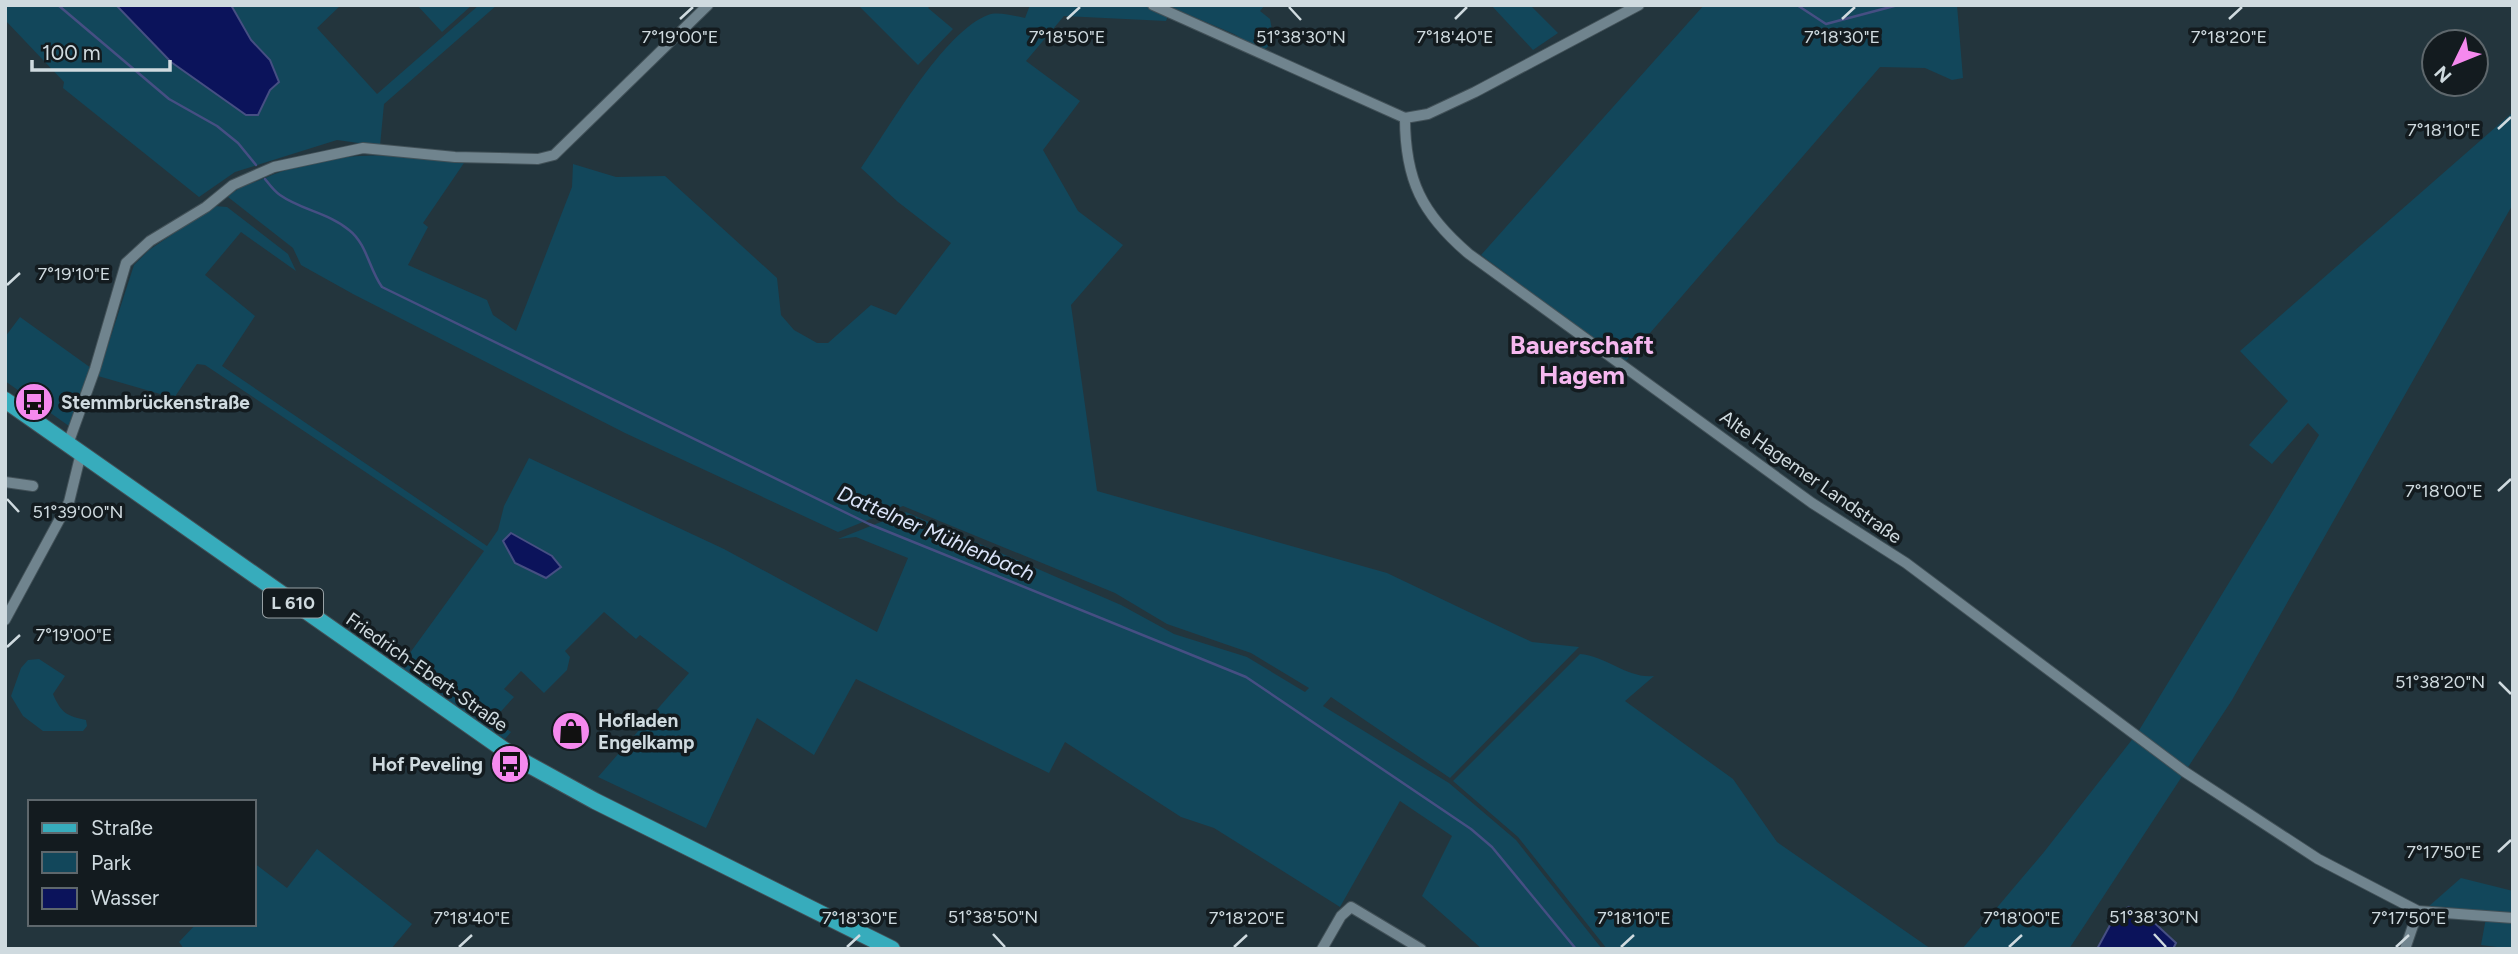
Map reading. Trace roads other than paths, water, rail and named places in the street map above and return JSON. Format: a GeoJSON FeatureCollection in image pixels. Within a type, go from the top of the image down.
{"type":"FeatureCollection","features":[{"type":"Feature","properties":{"kind":"main road","name":"Friedrich-Ebert-Straße"},"geometry":{"type":"LineString","coordinates":[[5,400],[74,443],[513,756],[595,801],[892,949]]}},
{"type":"Feature","properties":{"kind":"street"},"geometry":{"type":"LineString","coordinates":[[5,620],[69,502],[74,443],[126,263],[150,241],[206,207],[233,185],[285,164],[363,148],[455,157],[538,159],[554,155],[708,5]]}},
{"type":"Feature","properties":{"kind":"street"},"geometry":{"type":"LineString","coordinates":[[1153,5],[1405,118],[1428,114],[1475,92],[1639,5]]}},
{"type":"Feature","properties":{"kind":"street","name":"Alte Hagemer Landstraße"},"geometry":{"type":"LineString","coordinates":[[1405,118],[1408,166],[1423,205],[1444,232],[1469,254],[1812,503],[1906,563],[2185,772],[2318,859],[2418,911],[2513,918]]}},
{"type":"Feature","properties":{"kind":"street"},"geometry":{"type":"LineString","coordinates":[[5,482],[33,485]]}},
{"type":"Feature","properties":{"kind":"street"},"geometry":{"type":"LineString","coordinates":[[1322,949],[1341,916],[1351,907],[1421,949]]}},
{"type":"Feature","properties":{"kind":"street"},"geometry":{"type":"LineString","coordinates":[[2405,949],[2418,911]]}},
{"type":"Feature","properties":{"kind":"water"},"geometry":{"type":"Polygon","coordinates":[[[116,5],[231,5],[251,40],[270,60],[279,82],[270,90],[258,115],[246,115],[171,62],[116,5]]]}},
{"type":"Feature","properties":{"kind":"water"},"geometry":{"type":"Polygon","coordinates":[[[511,533],[552,556],[561,567],[546,578],[515,563],[503,541],[511,533]]]}},
{"type":"Feature","properties":{"kind":"water"},"geometry":{"type":"Polygon","coordinates":[[[2129,907],[2145,914],[2176,943],[2173,949],[2097,949],[2115,916],[2129,907]]]}},
{"type":"Feature","properties":{"kind":"waterway","name":"Dattelner Mühlenbach"},"geometry":{"type":"LineString","coordinates":[[58,5],[169,99],[217,126],[238,143],[256,165]]}},
{"type":"Feature","properties":{"kind":"waterway"},"geometry":{"type":"LineString","coordinates":[[1797,5],[1826,24],[1898,5]]}},
{"type":"Feature","properties":{"kind":"waterway"},"geometry":{"type":"LineString","coordinates":[[1990,5],[2045,5]]}},
{"type":"Feature","properties":{"kind":"waterway","name":"Dattelner Mühlenbach"},"geometry":{"type":"LineString","coordinates":[[265,179],[276,192],[288,200],[333,219],[349,230],[360,242],[382,287],[869,524],[1246,677],[1471,829],[1492,847],[1576,949]]}},
{"type":"Feature","properties":{"kind":"place","name":"Stemmbrückenstraße"},"geometry":{"type":"Point","coordinates":[34,402]}},
{"type":"Feature","properties":{"kind":"place","name":"Hofladen Engelkamp"},"geometry":{"type":"Point","coordinates":[571,731]}},
{"type":"Feature","properties":{"kind":"place","name":"Hof Peveling"},"geometry":{"type":"Point","coordinates":[510,764]}},
{"type":"Feature","properties":{"kind":"district","name":"Bauerschaft Hagem"},"geometry":{"type":"Point","coordinates":[1582,360]}}]}
